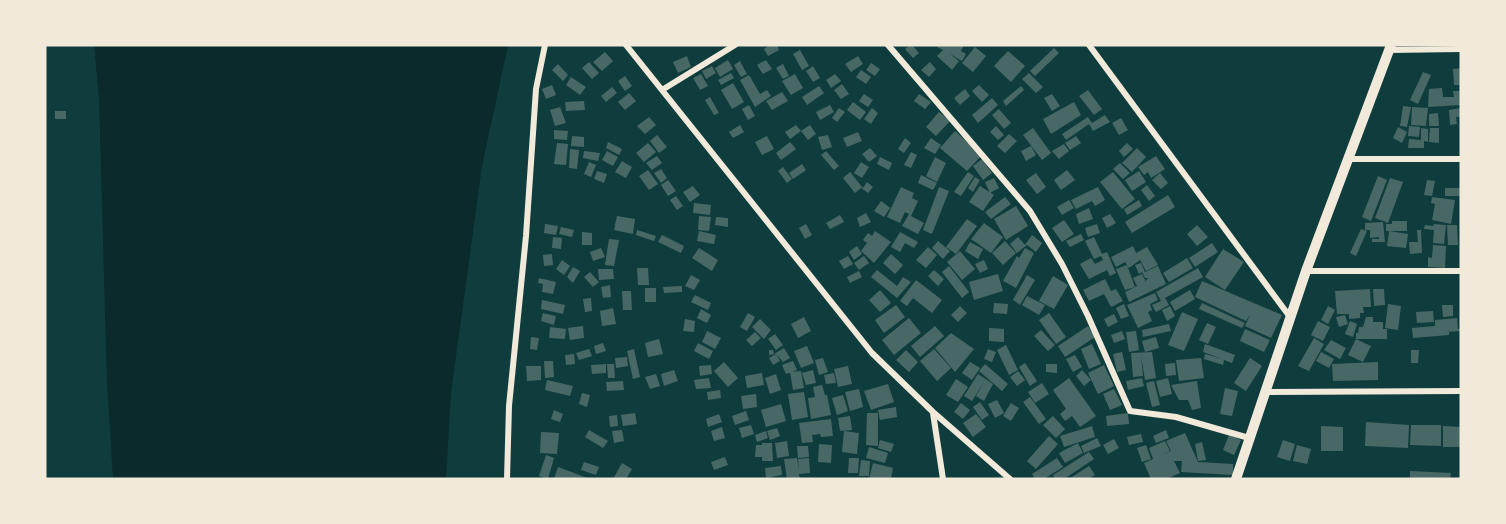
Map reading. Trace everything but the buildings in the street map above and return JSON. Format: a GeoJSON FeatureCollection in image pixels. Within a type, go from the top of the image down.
{"type":"FeatureCollection","features":[{"type":"Feature","properties":{"kind":"highway"},"geometry":{"type":"LineString","coordinates":[[1236,479],[1306,271],[1390,47]]}},
{"type":"Feature","properties":{"kind":"street"},"geometry":{"type":"LineString","coordinates":[[507,479],[509,406],[526,236],[536,89],[545,45]]}},
{"type":"Feature","properties":{"kind":"street"},"geometry":{"type":"LineString","coordinates":[[626,45],[872,353],[933,412],[1011,479]]}},
{"type":"Feature","properties":{"kind":"street"},"geometry":{"type":"LineString","coordinates":[[662,90],[735,45]]}},
{"type":"Feature","properties":{"kind":"street"},"geometry":{"type":"LineString","coordinates":[[888,45],[1030,211],[1062,264],[1088,316],[1130,411],[1176,417],[1250,436]]}},
{"type":"Feature","properties":{"kind":"street"},"geometry":{"type":"LineString","coordinates":[[1089,45],[1290,317]]}},
{"type":"Feature","properties":{"kind":"street"},"geometry":{"type":"LineString","coordinates":[[1390,47],[1461,49]]}},
{"type":"Feature","properties":{"kind":"street"},"geometry":{"type":"LineString","coordinates":[[1349,159],[1461,159]]}},
{"type":"Feature","properties":{"kind":"street"},"geometry":{"type":"LineString","coordinates":[[1306,271],[1461,271]]}},
{"type":"Feature","properties":{"kind":"street"},"geometry":{"type":"LineString","coordinates":[[1264,392],[1461,391]]}},
{"type":"Feature","properties":{"kind":"street"},"geometry":{"type":"LineString","coordinates":[[933,412],[943,479]]}},
{"type":"Feature","properties":{"kind":"water"},"geometry":{"type":"Polygon","coordinates":[[[94,45],[508,45],[482,166],[451,393],[446,479],[113,479],[107,384],[99,99],[94,45]]]}}]}
